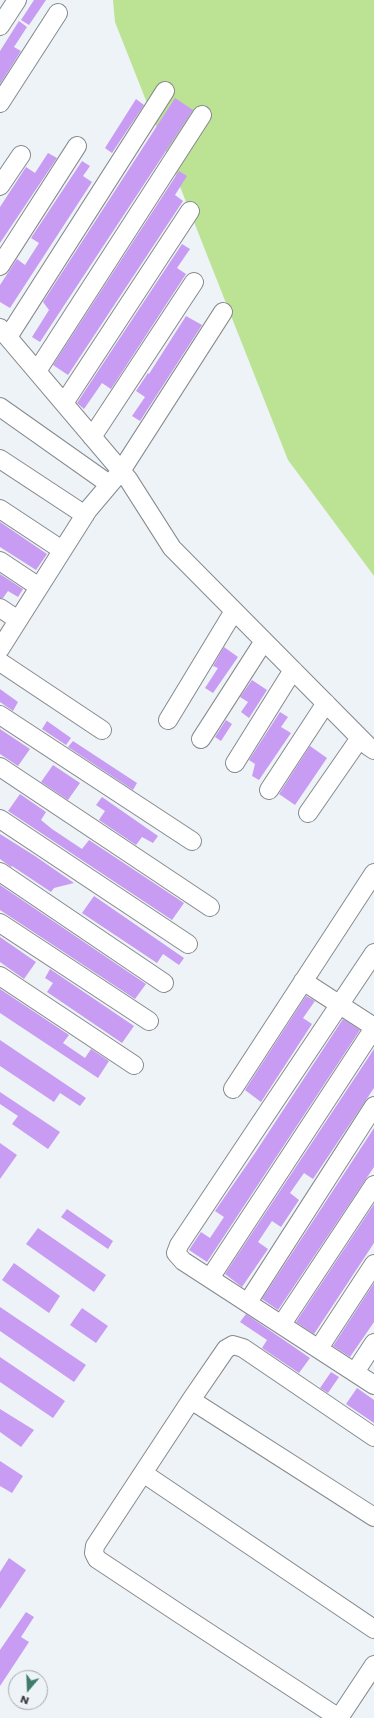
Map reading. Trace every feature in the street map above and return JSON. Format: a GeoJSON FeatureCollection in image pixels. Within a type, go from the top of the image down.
{"type":"FeatureCollection","features":[{"type":"Feature","properties":{"kind":"street"},"geometry":{"type":"LineString","coordinates":[[0,26],[17,0]]}},
{"type":"Feature","properties":{"kind":"street"},"geometry":{"type":"LineString","coordinates":[[0,103],[58,13]]}},
{"type":"Feature","properties":{"kind":"street"},"geometry":{"type":"LineString","coordinates":[[165,91],[4,332],[121,471],[172,548],[360,738],[374,750]]}},
{"type":"Feature","properties":{"kind":"street"},"geometry":{"type":"LineString","coordinates":[[37,370],[202,115]]}},
{"type":"Feature","properties":{"kind":"street"},"geometry":{"type":"LineString","coordinates":[[0,266],[77,146]]}},
{"type":"Feature","properties":{"kind":"street"},"geometry":{"type":"LineString","coordinates":[[0,186],[20,155]]}},
{"type":"Feature","properties":{"kind":"street"},"geometry":{"type":"LineString","coordinates":[[64,404],[190,211]]}},
{"type":"Feature","properties":{"kind":"street"},"geometry":{"type":"LineString","coordinates":[[92,437],[194,282]]}},
{"type":"Feature","properties":{"kind":"street"},"geometry":{"type":"LineString","coordinates":[[0,649],[85,515],[121,471],[223,312]]}},
{"type":"Feature","properties":{"kind":"street"},"geometry":{"type":"LineString","coordinates":[[0,407],[109,484]]}},
{"type":"Feature","properties":{"kind":"street"},"geometry":{"type":"LineString","coordinates":[[0,459],[85,515]]}},
{"type":"Feature","properties":{"kind":"street"},"geometry":{"type":"LineString","coordinates":[[0,509],[62,550]]}},
{"type":"Feature","properties":{"kind":"street"},"geometry":{"type":"LineString","coordinates":[[0,561],[39,587]]}},
{"type":"Feature","properties":{"kind":"street"},"geometry":{"type":"LineString","coordinates":[[0,608],[18,620]]}},
{"type":"Feature","properties":{"kind":"street"},"geometry":{"type":"LineString","coordinates":[[168,720],[234,611]]}},
{"type":"Feature","properties":{"kind":"street"},"geometry":{"type":"LineString","coordinates":[[201,739],[264,641]]}},
{"type":"Feature","properties":{"kind":"street"},"geometry":{"type":"LineString","coordinates":[[0,662],[102,730]]}},
{"type":"Feature","properties":{"kind":"street"},"geometry":{"type":"LineString","coordinates":[[235,763],[293,670]]}},
{"type":"Feature","properties":{"kind":"street"},"geometry":{"type":"LineString","coordinates":[[269,790],[326,703]]}},
{"type":"Feature","properties":{"kind":"street"},"geometry":{"type":"LineString","coordinates":[[0,715],[192,841]]}},
{"type":"Feature","properties":{"kind":"street"},"geometry":{"type":"LineString","coordinates":[[308,814],[360,738]]}},
{"type":"Feature","properties":{"kind":"street"},"geometry":{"type":"LineString","coordinates":[[0,767],[210,908]]}},
{"type":"Feature","properties":{"kind":"street"},"geometry":{"type":"LineString","coordinates":[[0,819],[188,944]]}},
{"type":"Feature","properties":{"kind":"street"},"geometry":{"type":"LineString","coordinates":[[0,872],[164,983]]}},
{"type":"Feature","properties":{"kind":"street"},"geometry":{"type":"LineString","coordinates":[[233,1089],[374,873]]}},
{"type":"Feature","properties":{"kind":"street"},"geometry":{"type":"LineString","coordinates":[[0,923],[149,1021]]}},
{"type":"Feature","properties":{"kind":"street"},"geometry":{"type":"LineString","coordinates":[[374,953],[179,1246],[176,1253],[183,1261],[374,1385]]}},
{"type":"Feature","properties":{"kind":"street"},"geometry":{"type":"LineString","coordinates":[[0,976],[134,1065]]}},
{"type":"Feature","properties":{"kind":"street"},"geometry":{"type":"LineString","coordinates":[[210,1278],[374,1027],[303,981]]}},
{"type":"Feature","properties":{"kind":"street"},"geometry":{"type":"LineString","coordinates":[[248,1302],[374,1106]]}},
{"type":"Feature","properties":{"kind":"street"},"geometry":{"type":"LineString","coordinates":[[282,1324],[374,1185]]}},
{"type":"Feature","properties":{"kind":"street"},"geometry":{"type":"LineString","coordinates":[[319,1348],[374,1264]]}},
{"type":"Feature","properties":{"kind":"street"},"geometry":{"type":"LineString","coordinates":[[355,1372],[374,1343]]}},
{"type":"Feature","properties":{"kind":"street"},"geometry":{"type":"LineString","coordinates":[[374,1437],[243,1348],[233,1345],[226,1349],[191,1400],[95,1546],[94,1552],[98,1559],[339,1718],[374,1665]]}},
{"type":"Feature","properties":{"kind":"street"},"geometry":{"type":"LineString","coordinates":[[191,1400],[374,1517]]}},
{"type":"Feature","properties":{"kind":"street"},"geometry":{"type":"LineString","coordinates":[[143,1473],[374,1629]]}},
{"type":"Feature","properties":{"kind":"green space"},"geometry":{"type":"Polygon","coordinates":[[[113,0],[374,0],[374,576],[288,460],[115,22],[113,0]]]}},
{"type":"Feature","properties":{"kind":"building"},"geometry":{"type":"Polygon","coordinates":[[[34,0],[46,0],[29,25],[21,20],[34,0]]]}},
{"type":"Feature","properties":{"kind":"building"},"geometry":{"type":"Polygon","coordinates":[[[19,21],[27,27],[14,47],[21,51],[0,84],[0,51],[19,21]]]}},
{"type":"Feature","properties":{"kind":"building"},"geometry":{"type":"Polygon","coordinates":[[[175,98],[193,110],[40,342],[32,337],[49,310],[43,302],[175,98]]]}},
{"type":"Feature","properties":{"kind":"building"},"geometry":{"type":"Polygon","coordinates":[[[136,99],[144,105],[112,153],[105,148],[136,99]]]}},
{"type":"Feature","properties":{"kind":"building"},"geometry":{"type":"Polygon","coordinates":[[[48,153],[57,158],[0,243],[0,207],[26,167],[35,173],[48,153]]]}},
{"type":"Feature","properties":{"kind":"building"},"geometry":{"type":"Polygon","coordinates":[[[82,161],[90,166],[83,176],[92,182],[10,308],[0,302],[0,285],[17,259],[25,265],[39,243],[31,238],[82,161]]]}},
{"type":"Feature","properties":{"kind":"building"},"geometry":{"type":"Polygon","coordinates":[[[179,171],[187,176],[175,195],[183,201],[68,375],[53,365],[179,171]]]}},
{"type":"Feature","properties":{"kind":"building"},"geometry":{"type":"Polygon","coordinates":[[[182,244],[190,249],[177,268],[186,274],[111,389],[102,383],[84,409],[77,403],[182,244]]]}},
{"type":"Feature","properties":{"kind":"building"},"geometry":{"type":"Polygon","coordinates":[[[186,316],[202,325],[140,421],[132,416],[145,397],[136,391],[148,373],[149,374],[186,316]]]}},
{"type":"Feature","properties":{"kind":"building"},"geometry":{"type":"Polygon","coordinates":[[[0,522],[47,554],[36,570],[0,547],[0,522]]]}},
{"type":"Feature","properties":{"kind":"building"},"geometry":{"type":"Polygon","coordinates":[[[0,574],[23,589],[18,597],[8,591],[3,598],[0,598],[0,574]]]}},
{"type":"Feature","properties":{"kind":"building"},"geometry":{"type":"Polygon","coordinates":[[[224,647],[238,657],[213,693],[205,688],[218,668],[213,666],[224,647]]]}},
{"type":"Feature","properties":{"kind":"building"},"geometry":{"type":"Polygon","coordinates":[[[252,680],[267,690],[249,718],[241,712],[248,702],[240,697],[252,680]]]}},
{"type":"Feature","properties":{"kind":"building"},"geometry":{"type":"Polygon","coordinates":[[[0,689],[18,702],[13,711],[0,702],[0,689]]]}},
{"type":"Feature","properties":{"kind":"building"},"geometry":{"type":"Polygon","coordinates":[[[280,712],[288,717],[281,727],[291,733],[259,780],[252,776],[255,764],[249,760],[280,712]]]}},
{"type":"Feature","properties":{"kind":"building"},"geometry":{"type":"Polygon","coordinates":[[[226,720],[232,724],[221,741],[215,737],[226,720]]]}},
{"type":"Feature","properties":{"kind":"building"},"geometry":{"type":"Polygon","coordinates":[[[47,721],[71,738],[66,745],[42,729],[47,721]]]}},
{"type":"Feature","properties":{"kind":"building"},"geometry":{"type":"Polygon","coordinates":[[[0,729],[30,749],[18,766],[0,754],[0,729]]]}},
{"type":"Feature","properties":{"kind":"building"},"geometry":{"type":"Polygon","coordinates":[[[73,741],[137,783],[133,790],[68,747],[73,741]]]}},
{"type":"Feature","properties":{"kind":"building"},"geometry":{"type":"Polygon","coordinates":[[[310,746],[327,758],[295,805],[279,794],[310,746]]]}},
{"type":"Feature","properties":{"kind":"building"},"geometry":{"type":"Polygon","coordinates":[[[53,765],[80,783],[68,800],[41,782],[53,765]]]}},
{"type":"Feature","properties":{"kind":"building"},"geometry":{"type":"Polygon","coordinates":[[[20,794],[46,812],[41,820],[82,849],[89,840],[184,903],[172,920],[8,811],[20,794]]]}},
{"type":"Feature","properties":{"kind":"building"},"geometry":{"type":"Polygon","coordinates":[[[102,797],[158,836],[153,843],[142,837],[136,845],[99,820],[105,811],[96,805],[102,797]]]}},
{"type":"Feature","properties":{"kind":"building"},"geometry":{"type":"Polygon","coordinates":[[[0,834],[74,883],[54,888],[51,892],[12,866],[11,867],[0,859],[0,834]]]}},
{"type":"Feature","properties":{"kind":"building"},"geometry":{"type":"Polygon","coordinates":[[[0,885],[146,984],[135,999],[0,910],[0,885]]]}},
{"type":"Feature","properties":{"kind":"building"},"geometry":{"type":"Polygon","coordinates":[[[94,896],[184,958],[179,965],[163,954],[157,963],[82,913],[94,896]]]}},
{"type":"Feature","properties":{"kind":"building"},"geometry":{"type":"Polygon","coordinates":[[[0,937],[36,962],[24,979],[0,962],[0,937]]]}},
{"type":"Feature","properties":{"kind":"building"},"geometry":{"type":"Polygon","coordinates":[[[50,969],[134,1026],[122,1043],[47,992],[53,983],[45,978],[50,969]]]}},
{"type":"Feature","properties":{"kind":"building"},"geometry":{"type":"Polygon","coordinates":[[[0,989],[69,1035],[63,1043],[85,1058],[91,1049],[109,1061],[98,1078],[0,1013],[0,989]]]}},
{"type":"Feature","properties":{"kind":"building"},"geometry":{"type":"Polygon","coordinates":[[[306,996],[315,1001],[303,1018],[312,1024],[261,1102],[245,1090],[306,996]]]}},
{"type":"Feature","properties":{"kind":"building"},"geometry":{"type":"Polygon","coordinates":[[[343,1019],[360,1030],[207,1262],[189,1250],[201,1232],[210,1238],[224,1217],[215,1211],[343,1019]]]}},
{"type":"Feature","properties":{"kind":"building"},"geometry":{"type":"Polygon","coordinates":[[[0,1040],[86,1098],[80,1106],[60,1093],[54,1102],[0,1066],[0,1040]]]}},
{"type":"Feature","properties":{"kind":"building"},"geometry":{"type":"Polygon","coordinates":[[[374,1049],[374,1088],[313,1179],[304,1173],[290,1193],[299,1200],[281,1227],[272,1221],[258,1242],[268,1249],[242,1287],[225,1274],[374,1049]]]}},
{"type":"Feature","properties":{"kind":"building"},"geometry":{"type":"Polygon","coordinates":[[[0,1092],[60,1132],[48,1149],[12,1124],[18,1116],[0,1104],[0,1092]]]}},
{"type":"Feature","properties":{"kind":"building"},"geometry":{"type":"Polygon","coordinates":[[[374,1128],[374,1167],[278,1310],[262,1299],[374,1128]]]}},
{"type":"Feature","properties":{"kind":"building"},"geometry":{"type":"Polygon","coordinates":[[[0,1143],[17,1155],[0,1179],[0,1143]]]}},
{"type":"Feature","properties":{"kind":"building"},"geometry":{"type":"Polygon","coordinates":[[[374,1204],[374,1243],[314,1334],[296,1322],[374,1204]]]}},
{"type":"Feature","properties":{"kind":"building"},"geometry":{"type":"Polygon","coordinates":[[[67,1209],[113,1241],[108,1249],[61,1217],[67,1209]]]}},
{"type":"Feature","properties":{"kind":"building"},"geometry":{"type":"Polygon","coordinates":[[[38,1228],[106,1275],[94,1292],[26,1244],[38,1228]]]}},
{"type":"Feature","properties":{"kind":"building"},"geometry":{"type":"Polygon","coordinates":[[[14,1263],[60,1296],[49,1313],[2,1280],[14,1263]]]}},
{"type":"Feature","properties":{"kind":"building"},"geometry":{"type":"Polygon","coordinates":[[[374,1283],[374,1322],[350,1357],[333,1346],[374,1283]]]}},
{"type":"Feature","properties":{"kind":"building"},"geometry":{"type":"Polygon","coordinates":[[[0,1307],[86,1365],[74,1382],[0,1331],[0,1307]]]}},
{"type":"Feature","properties":{"kind":"building"},"geometry":{"type":"Polygon","coordinates":[[[82,1308],[108,1326],[96,1343],[70,1325],[82,1308]]]}},
{"type":"Feature","properties":{"kind":"building"},"geometry":{"type":"Polygon","coordinates":[[[246,1314],[310,1358],[299,1373],[262,1348],[267,1340],[240,1322],[246,1314]]]}},
{"type":"Feature","properties":{"kind":"building"},"geometry":{"type":"Polygon","coordinates":[[[0,1357],[65,1401],[53,1418],[0,1382],[0,1357]]]}},
{"type":"Feature","properties":{"kind":"building"},"geometry":{"type":"Polygon","coordinates":[[[331,1372],[339,1377],[328,1393],[320,1388],[331,1372]]]}},
{"type":"Feature","properties":{"kind":"building"},"geometry":{"type":"Polygon","coordinates":[[[357,1388],[374,1400],[374,1423],[346,1404],[357,1388]]]}},
{"type":"Feature","properties":{"kind":"building"},"geometry":{"type":"Polygon","coordinates":[[[0,1409],[34,1430],[21,1447],[0,1432],[0,1409]]]}},
{"type":"Feature","properties":{"kind":"building"},"geometry":{"type":"Polygon","coordinates":[[[0,1461],[23,1476],[12,1493],[0,1486],[0,1461]]]}},
{"type":"Feature","properties":{"kind":"building"},"geometry":{"type":"Polygon","coordinates":[[[9,1558],[26,1570],[0,1609],[0,1572],[9,1558]]]}},
{"type":"Feature","properties":{"kind":"building"},"geometry":{"type":"Polygon","coordinates":[[[26,1612],[34,1617],[21,1637],[29,1642],[11,1670],[8,1670],[8,1674],[0,1686],[0,1650],[26,1612]]]}}]}
